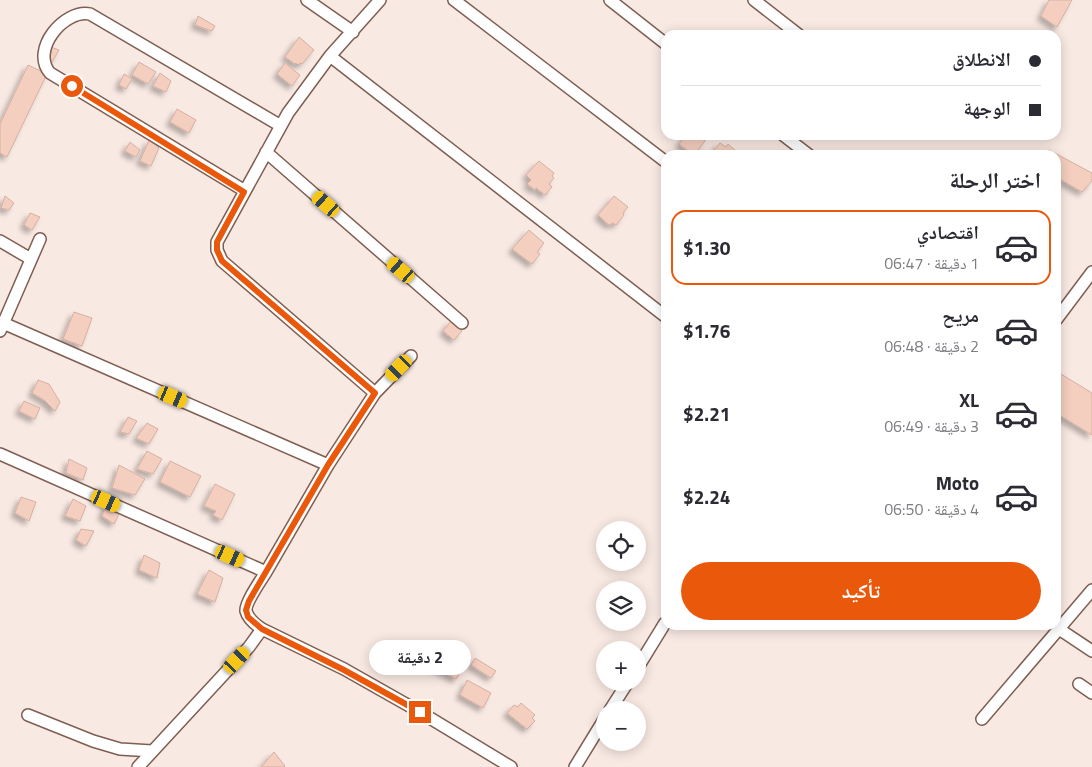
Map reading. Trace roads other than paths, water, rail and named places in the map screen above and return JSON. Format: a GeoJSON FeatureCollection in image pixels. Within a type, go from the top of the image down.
{"type":"FeatureCollection","features":[{"type":"Feature","properties":{"kind":"street"},"geometry":{"type":"LineString","coordinates":[[308,0],[353,32]]}},
{"type":"Feature","properties":{"kind":"street"},"geometry":{"type":"LineString","coordinates":[[375,393],[222,261],[217,250],[217,242],[281,126],[308,85],[330,56],[380,0]]}},
{"type":"Feature","properties":{"kind":"street"},"geometry":{"type":"LineString","coordinates":[[454,0],[661,158]]}},
{"type":"Feature","properties":{"kind":"street"},"geometry":{"type":"LineString","coordinates":[[610,0],[661,40]]}},
{"type":"Feature","properties":{"kind":"street"},"geometry":{"type":"LineString","coordinates":[[754,0],[793,30]]}},
{"type":"Feature","properties":{"kind":"street"},"geometry":{"type":"LineString","coordinates":[[244,192],[50,72],[43,62],[46,45],[57,29],[68,19],[80,13],[90,14],[281,126]]}},
{"type":"Feature","properties":{"kind":"street"},"geometry":{"type":"LineString","coordinates":[[330,56],[661,313]]}},
{"type":"Feature","properties":{"kind":"street"},"geometry":{"type":"LineString","coordinates":[[790,140],[802,150]]}},
{"type":"Feature","properties":{"kind":"street"},"geometry":{"type":"LineString","coordinates":[[266,152],[462,323]]}},
{"type":"Feature","properties":{"kind":"street"},"geometry":{"type":"LineString","coordinates":[[40,239],[2,327],[328,465]]}},
{"type":"Feature","properties":{"kind":"street"},"geometry":{"type":"LineString","coordinates":[[0,241],[31,259]]}},
{"type":"Feature","properties":{"kind":"street"},"geometry":{"type":"LineString","coordinates":[[1061,313],[1092,272]]}},
{"type":"Feature","properties":{"kind":"street"},"geometry":{"type":"LineString","coordinates":[[411,356],[375,393],[328,465],[249,601],[246,610],[248,617],[262,629],[352,674],[420,712],[511,767]]}},
{"type":"Feature","properties":{"kind":"street"},"geometry":{"type":"LineString","coordinates":[[0,454],[266,572]]}},
{"type":"Feature","properties":{"kind":"street"},"geometry":{"type":"LineString","coordinates":[[1061,627],[1092,590]]}},
{"type":"Feature","properties":{"kind":"street"},"geometry":{"type":"LineString","coordinates":[[138,767],[249,647],[262,629]]}},
{"type":"Feature","properties":{"kind":"street"},"geometry":{"type":"LineString","coordinates":[[646,654],[661,630]]}},
{"type":"Feature","properties":{"kind":"street"},"geometry":{"type":"LineString","coordinates":[[982,719],[1058,630]]}},
{"type":"Feature","properties":{"kind":"street"},"geometry":{"type":"LineString","coordinates":[[1060,630],[1092,651]]}},
{"type":"Feature","properties":{"kind":"street"},"geometry":{"type":"LineString","coordinates":[[1079,684],[1092,692]]}},
{"type":"Feature","properties":{"kind":"street"},"geometry":{"type":"LineString","coordinates":[[28,715],[93,741],[120,749],[152,752]]}},
{"type":"Feature","properties":{"kind":"street"},"geometry":{"type":"LineString","coordinates":[[574,767],[596,732]]}}]}
